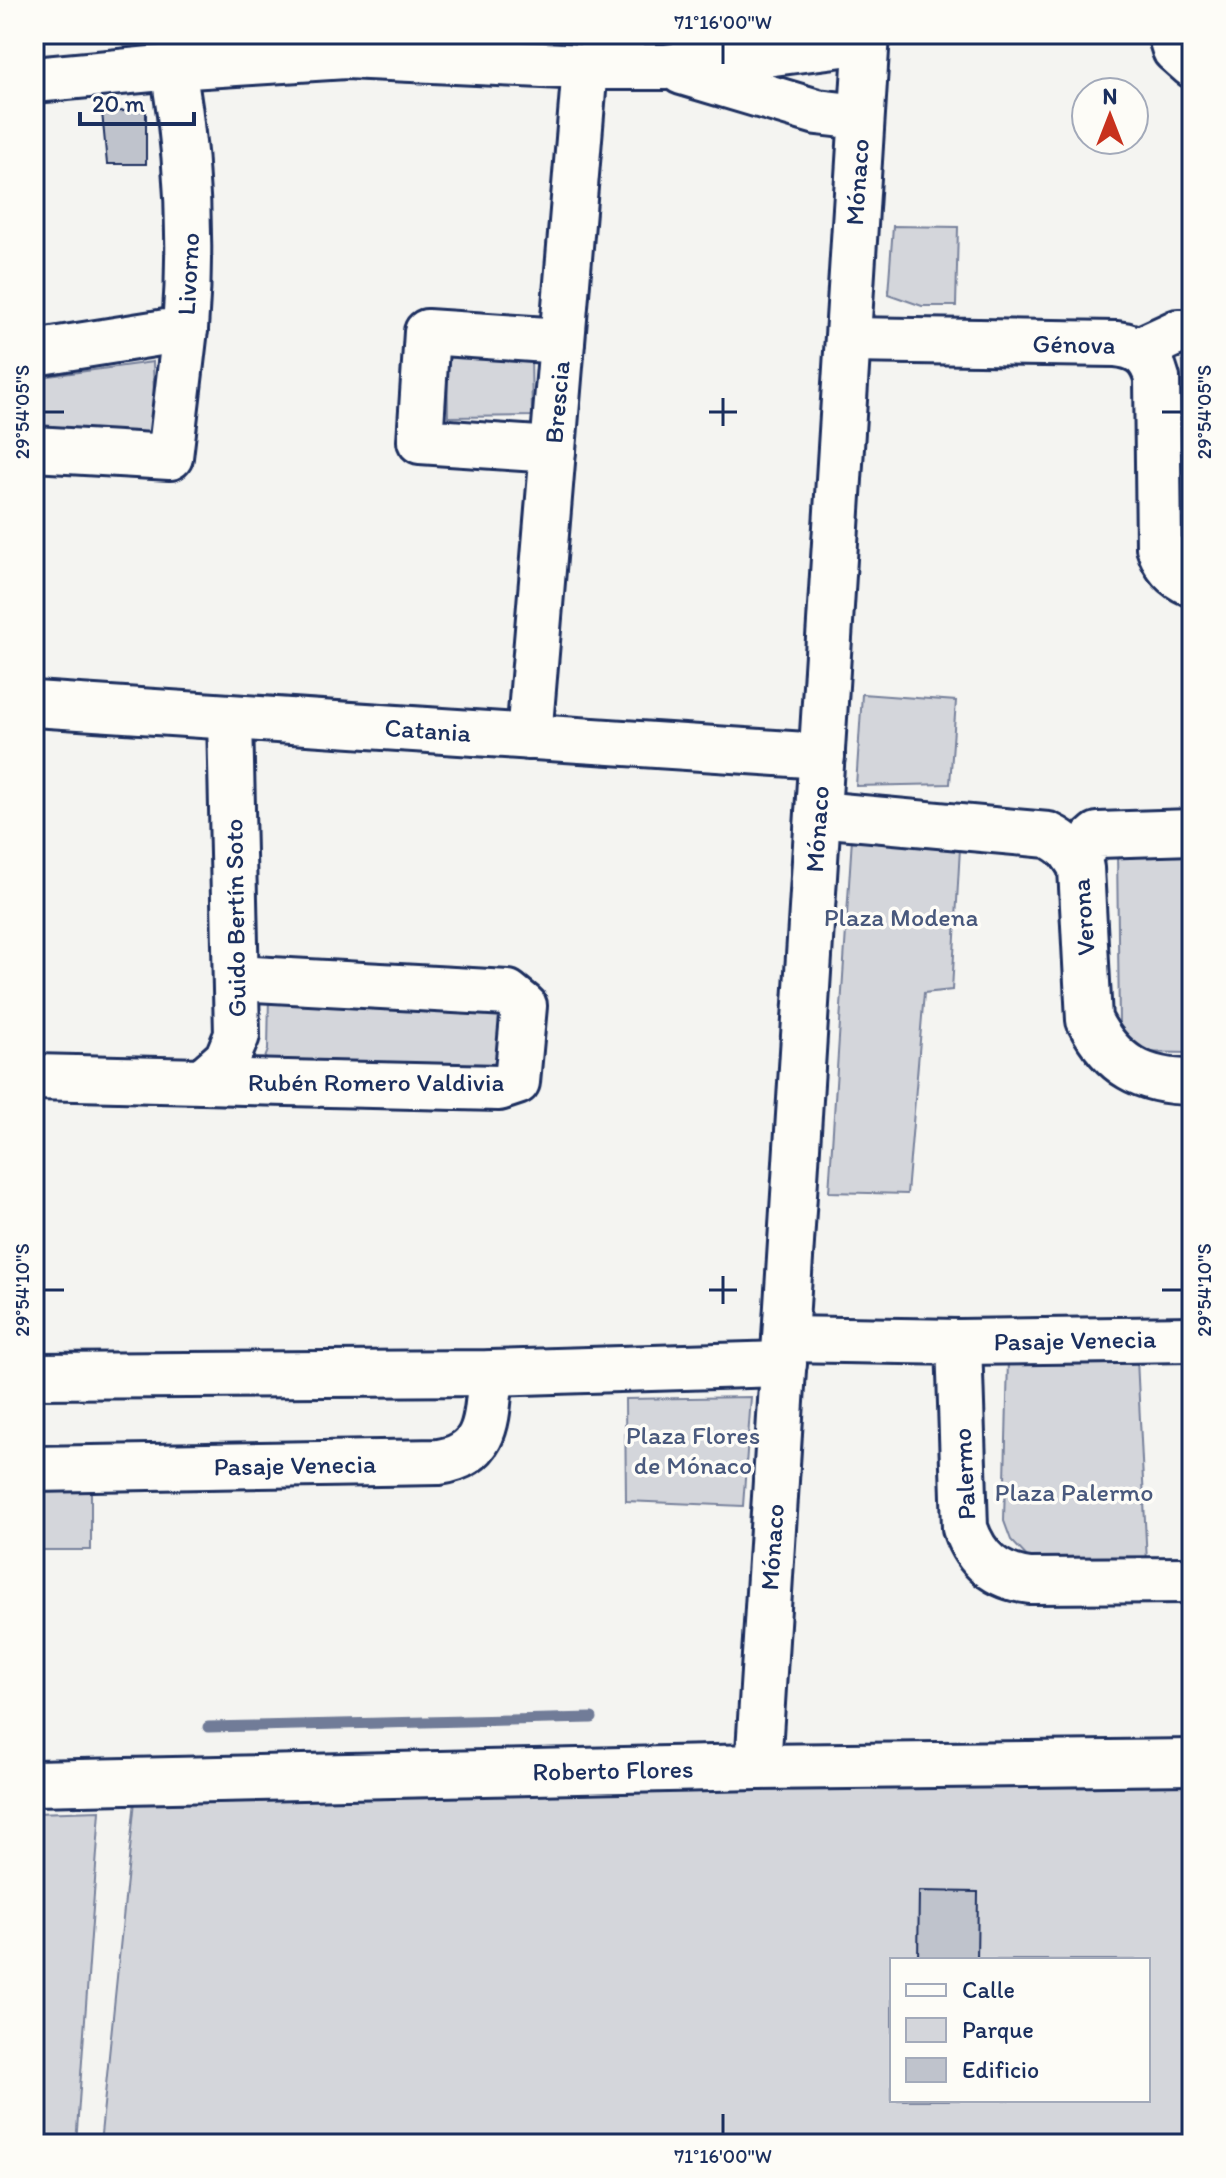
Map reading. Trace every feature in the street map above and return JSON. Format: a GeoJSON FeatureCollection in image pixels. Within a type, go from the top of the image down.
{"type":"FeatureCollection","features":[{"type":"Feature","properties":{"kind":"street"},"geometry":{"type":"LineString","coordinates":[[1170,34],[1175,50],[1192,65]]}},
{"type":"Feature","properties":{"kind":"street"},"geometry":{"type":"LineString","coordinates":[[34,80],[346,56],[585,67],[665,67],[866,38]]}},
{"type":"Feature","properties":{"kind":"street","name":"Mónaco"},"geometry":{"type":"LineString","coordinates":[[758,1767],[866,38]]}},
{"type":"Feature","properties":{"kind":"street","name":"Livorno"},"geometry":{"type":"LineString","coordinates":[[34,353],[185,329],[190,222],[183,130],[173,67]]}},
{"type":"Feature","properties":{"kind":"street","name":"Brescia"},"geometry":{"type":"LineString","coordinates":[[529,737],[585,67]]}},
{"type":"Feature","properties":{"kind":"street"},"geometry":{"type":"LineString","coordinates":[[665,67],[817,112],[861,117]]}},
{"type":"Feature","properties":{"kind":"street"},"geometry":{"type":"LineString","coordinates":[[34,449],[170,457],[185,329]]}},
{"type":"Feature","properties":{"kind":"street"},"geometry":{"type":"LineString","coordinates":[[553,450],[420,441],[427,332],[562,341]]}},
{"type":"Feature","properties":{"kind":"street"},"geometry":{"type":"LineString","coordinates":[[1139,350],[1178,332],[1192,332]]}},
{"type":"Feature","properties":{"kind":"street","name":"Génova"},"geometry":{"type":"LineString","coordinates":[[848,340],[1116,344],[1139,350],[1154,367],[1157,378],[1159,547],[1170,571],[1192,584]]}},
{"type":"Feature","properties":{"kind":"street","name":"Catania"},"geometry":{"type":"LineString","coordinates":[[34,704],[822,756]]}},
{"type":"Feature","properties":{"kind":"street","name":"Guido Bertín Soto"},"geometry":{"type":"LineString","coordinates":[[202,1081],[227,1059],[237,1035],[230,718]]}},
{"type":"Feature","properties":{"kind":"street","name":"Verona"},"geometry":{"type":"LineString","coordinates":[[818,814],[1048,835],[1067,847],[1074,856],[1083,882],[1089,1020],[1112,1055],[1128,1067],[1148,1077],[1169,1082],[1192,1082]]}},
{"type":"Feature","properties":{"kind":"street"},"geometry":{"type":"LineString","coordinates":[[1074,856],[1098,835],[1192,832]]}},
{"type":"Feature","properties":{"kind":"street","name":"Rubén Romero Valdivia"},"geometry":{"type":"LineString","coordinates":[[202,1081],[499,1088],[517,1082],[524,1006],[508,993],[237,978]]}},
{"type":"Feature","properties":{"kind":"street"},"geometry":{"type":"LineString","coordinates":[[34,1077],[202,1081]]}},
{"type":"Feature","properties":{"kind":"street","name":"Pasaje Venecia"},"geometry":{"type":"LineString","coordinates":[[959,1342],[1192,1339]]}},
{"type":"Feature","properties":{"kind":"street"},"geometry":{"type":"LineString","coordinates":[[34,1376],[491,1373],[959,1342]]}},
{"type":"Feature","properties":{"kind":"street","name":"Palermo"},"geometry":{"type":"LineString","coordinates":[[959,1342],[965,1528],[981,1559],[1003,1575],[1030,1581],[1192,1580]]}},
{"type":"Feature","properties":{"kind":"street","name":"Pasaje Venecia"},"geometry":{"type":"LineString","coordinates":[[34,1469],[454,1460],[468,1453],[482,1436],[491,1373]]}},
{"type":"Feature","properties":{"kind":"street","name":"Roberto Flores"},"geometry":{"type":"LineString","coordinates":[[34,1783],[758,1767],[1192,1762]]}},
{"type":"Feature","properties":{"kind":"green space"},"geometry":{"type":"Polygon","coordinates":[[[893,226],[958,227],[956,306],[922,306],[888,294],[893,226]]]}},
{"type":"Feature","properties":{"kind":"green space"},"geometry":{"type":"Polygon","coordinates":[[[1182,342],[1192,342],[1192,536],[1189,532],[1182,342]]]}},
{"type":"Feature","properties":{"kind":"green space"},"geometry":{"type":"Polygon","coordinates":[[[531,354],[532,416],[448,417],[447,356],[531,354]]]}},
{"type":"Feature","properties":{"kind":"green space"},"geometry":{"type":"Polygon","coordinates":[[[153,362],[155,432],[124,439],[34,431],[34,378],[153,362]]]}},
{"type":"Feature","properties":{"kind":"green space"},"geometry":{"type":"Polygon","coordinates":[[[862,694],[956,701],[950,784],[856,786],[862,694]]]}},
{"type":"Feature","properties":{"kind":"green space","name":"Plaza Modena"},"geometry":{"type":"Polygon","coordinates":[[[852,838],[960,848],[952,990],[924,993],[907,1194],[829,1192],[852,838]]]}},
{"type":"Feature","properties":{"kind":"green space"},"geometry":{"type":"Polygon","coordinates":[[[1192,846],[1192,1053],[1130,1052],[1119,1024],[1117,848],[1192,846]]]}},
{"type":"Feature","properties":{"kind":"green space"},"geometry":{"type":"Polygon","coordinates":[[[269,994],[481,1005],[507,1018],[507,1059],[481,1073],[261,1069],[268,1050],[269,994]]]}},
{"type":"Feature","properties":{"kind":"green space","name":"Plaza Palermo"},"geometry":{"type":"Polygon","coordinates":[[[1008,1359],[1137,1359],[1147,1562],[1032,1562],[1011,1540],[1004,1521],[1008,1359]]]}},
{"type":"Feature","properties":{"kind":"green space","name":"Plaza Flores de Mónaco"},"geometry":{"type":"Polygon","coordinates":[[[751,1397],[743,1506],[626,1501],[625,1399],[751,1397]]]}},
{"type":"Feature","properties":{"kind":"green space"},"geometry":{"type":"Polygon","coordinates":[[[34,1481],[91,1482],[91,1550],[34,1550],[34,1481]]]}},
{"type":"Feature","properties":{"kind":"green space"},"geometry":{"type":"Polygon","coordinates":[[[1192,1774],[1192,2144],[100,2144],[137,1781],[1192,1774]]]}},
{"type":"Feature","properties":{"kind":"green space"},"geometry":{"type":"Polygon","coordinates":[[[100,1811],[76,2144],[34,2144],[34,1813],[100,1811]]]}},
{"type":"Feature","properties":{"kind":"building"},"geometry":{"type":"Polygon","coordinates":[[[146,110],[146,164],[107,164],[102,112],[146,110]]]}},
{"type":"Feature","properties":{"kind":"building"},"geometry":{"type":"Polygon","coordinates":[[[919,1891],[978,1892],[977,1958],[918,1958],[919,1891]]]}},
{"type":"Feature","properties":{"kind":"waterway"},"geometry":{"type":"LineString","coordinates":[[208,1727],[592,1718]]}}]}
